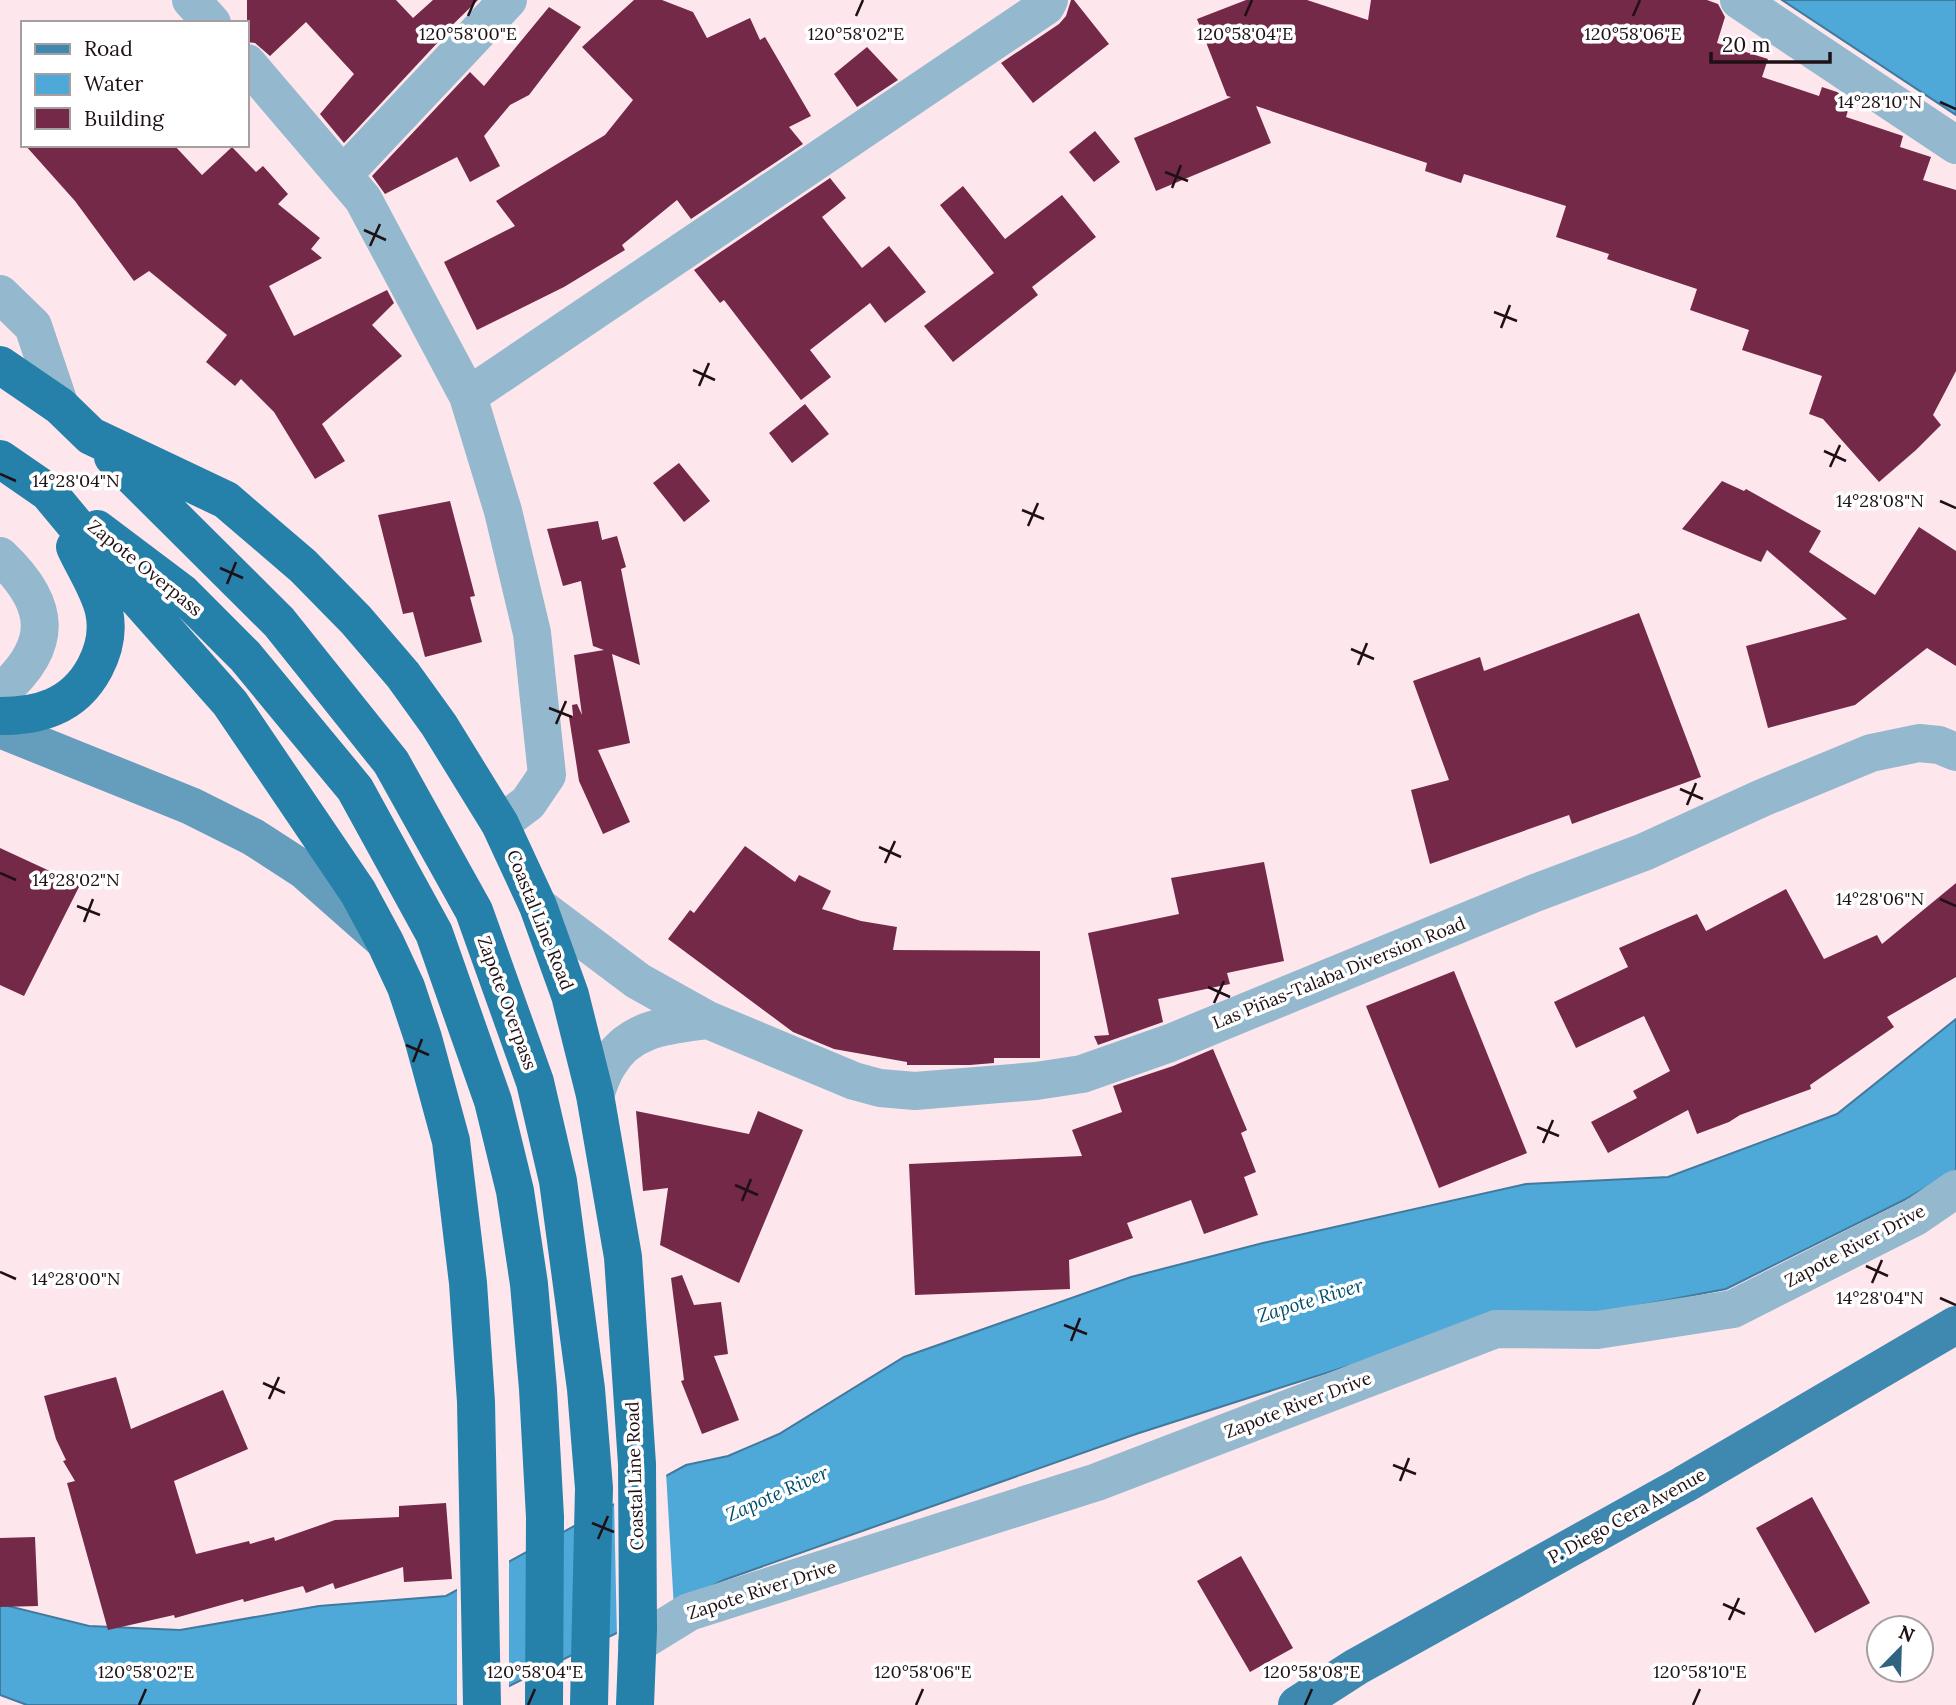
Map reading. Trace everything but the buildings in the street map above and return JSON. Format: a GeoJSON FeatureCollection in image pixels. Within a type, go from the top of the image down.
{"type":"FeatureCollection","features":[{"type":"Feature","properties":{"kind":"highway","name":"Coastal Line Road"},"geometry":{"type":"LineString","coordinates":[[0,365],[60,407],[91,436],[226,500],[303,566],[356,620],[403,676],[439,725],[500,824],[538,906],[570,995],[595,1095],[623,1257],[637,1464],[638,1636],[635,1705]]}},
{"type":"Feature","properties":{"kind":"highway","name":"Zapote Overpass"},"geometry":{"type":"LineString","coordinates":[[91,436],[279,622],[391,762],[474,911],[535,1082],[558,1181],[586,1389],[594,1488],[589,1705]]}},
{"type":"Feature","properties":{"kind":"highway"},"geometry":{"type":"LineString","coordinates":[[0,459],[48,492],[128,588],[230,702],[358,892],[405,987],[423,1038],[452,1141],[476,1402],[482,1705]]}},
{"type":"Feature","properties":{"kind":"highway","name":"Zapote Overpass"},"geometry":{"type":"LineString","coordinates":[[48,492],[182,593],[245,656],[355,789],[434,933],[494,1101],[516,1191],[529,1284],[545,1517],[544,1705]]}},
{"type":"Feature","properties":{"kind":"highway"},"geometry":{"type":"LineString","coordinates":[[0,716],[34,713],[54,707],[73,695],[89,678],[101,655],[107,631],[103,609],[48,492]]}},
{"type":"Feature","properties":{"kind":"main road"},"geometry":{"type":"LineString","coordinates":[[0,729],[191,806],[253,837],[304,870],[385,942]]}},
{"type":"Feature","properties":{"kind":"main road","name":"P. Diego Cera Avenue"},"geometry":{"type":"LineString","coordinates":[[1297,1705],[1356,1667],[1683,1485],[1956,1325]]}},
{"type":"Feature","properties":{"kind":"street"},"geometry":{"type":"LineString","coordinates":[[191,0],[210,21]]}},
{"type":"Feature","properties":{"kind":"street"},"geometry":{"type":"LineString","coordinates":[[343,175],[508,0]]}},
{"type":"Feature","properties":{"kind":"street"},"geometry":{"type":"LineString","coordinates":[[468,396],[1046,6],[1049,0]]}},
{"type":"Feature","properties":{"kind":"street"},"geometry":{"type":"LineString","coordinates":[[1739,0],[1956,145]]}},
{"type":"Feature","properties":{"kind":"street"},"geometry":{"type":"LineString","coordinates":[[248,64],[363,198],[468,396],[503,511],[532,633],[547,775],[528,803],[500,824]]}},
{"type":"Feature","properties":{"kind":"street"},"geometry":{"type":"LineString","coordinates":[[0,294],[33,326],[60,407]]}},
{"type":"Feature","properties":{"kind":"street"},"geometry":{"type":"LineString","coordinates":[[0,556],[11,566],[31,594],[41,621],[37,649],[22,673],[0,693]]}},
{"type":"Feature","properties":{"kind":"street","name":"Las Piñas-Talaba Diversion Road"},"geometry":{"type":"LineString","coordinates":[[538,906],[638,981],[708,1020],[854,1081],[880,1088],[915,1091],[1036,1081],[1082,1073],[1170,1043],[1535,893],[1644,852],[1762,798],[1871,753],[1919,743],[1939,745],[1956,751]]}},
{"type":"Feature","properties":{"kind":"street"},"geometry":{"type":"LineString","coordinates":[[595,1095],[608,1063],[631,1038],[659,1027],[708,1020]]}},
{"type":"Feature","properties":{"kind":"street","name":"Zapote River Drive"},"geometry":{"type":"LineString","coordinates":[[638,1636],[689,1612],[1097,1482],[1496,1329],[1597,1330],[1733,1309],[1915,1217],[1956,1189]]}},
{"type":"Feature","properties":{"kind":"water"},"geometry":{"type":"Polygon","coordinates":[[[1782,0],[1956,0],[1956,115],[1782,0]]]}},
{"type":"Feature","properties":{"kind":"water","name":"Zapote River"},"geometry":{"type":"Polygon","coordinates":[[[1956,1019],[1956,1170],[1904,1200],[1726,1289],[1345,1367],[1136,1434],[724,1580],[471,1705],[27,1705],[0,1695],[0,1604],[89,1626],[180,1630],[319,1606],[446,1596],[686,1465],[728,1456],[779,1434],[904,1357],[1131,1277],[1263,1243],[1526,1184],[1668,1177],[1837,1114],[1956,1019]]]}},
{"type":"Feature","properties":{"kind":"pier"},"geometry":{"type":"Polygon","coordinates":[[[666,1472],[674,1608],[617,1637],[614,1500],[666,1472]]]}},
{"type":"Feature","properties":{"kind":"pier"},"geometry":{"type":"Polygon","coordinates":[[[509,1558],[509,1690],[479,1705],[457,1705],[457,1587],[509,1558]]]}}]}
